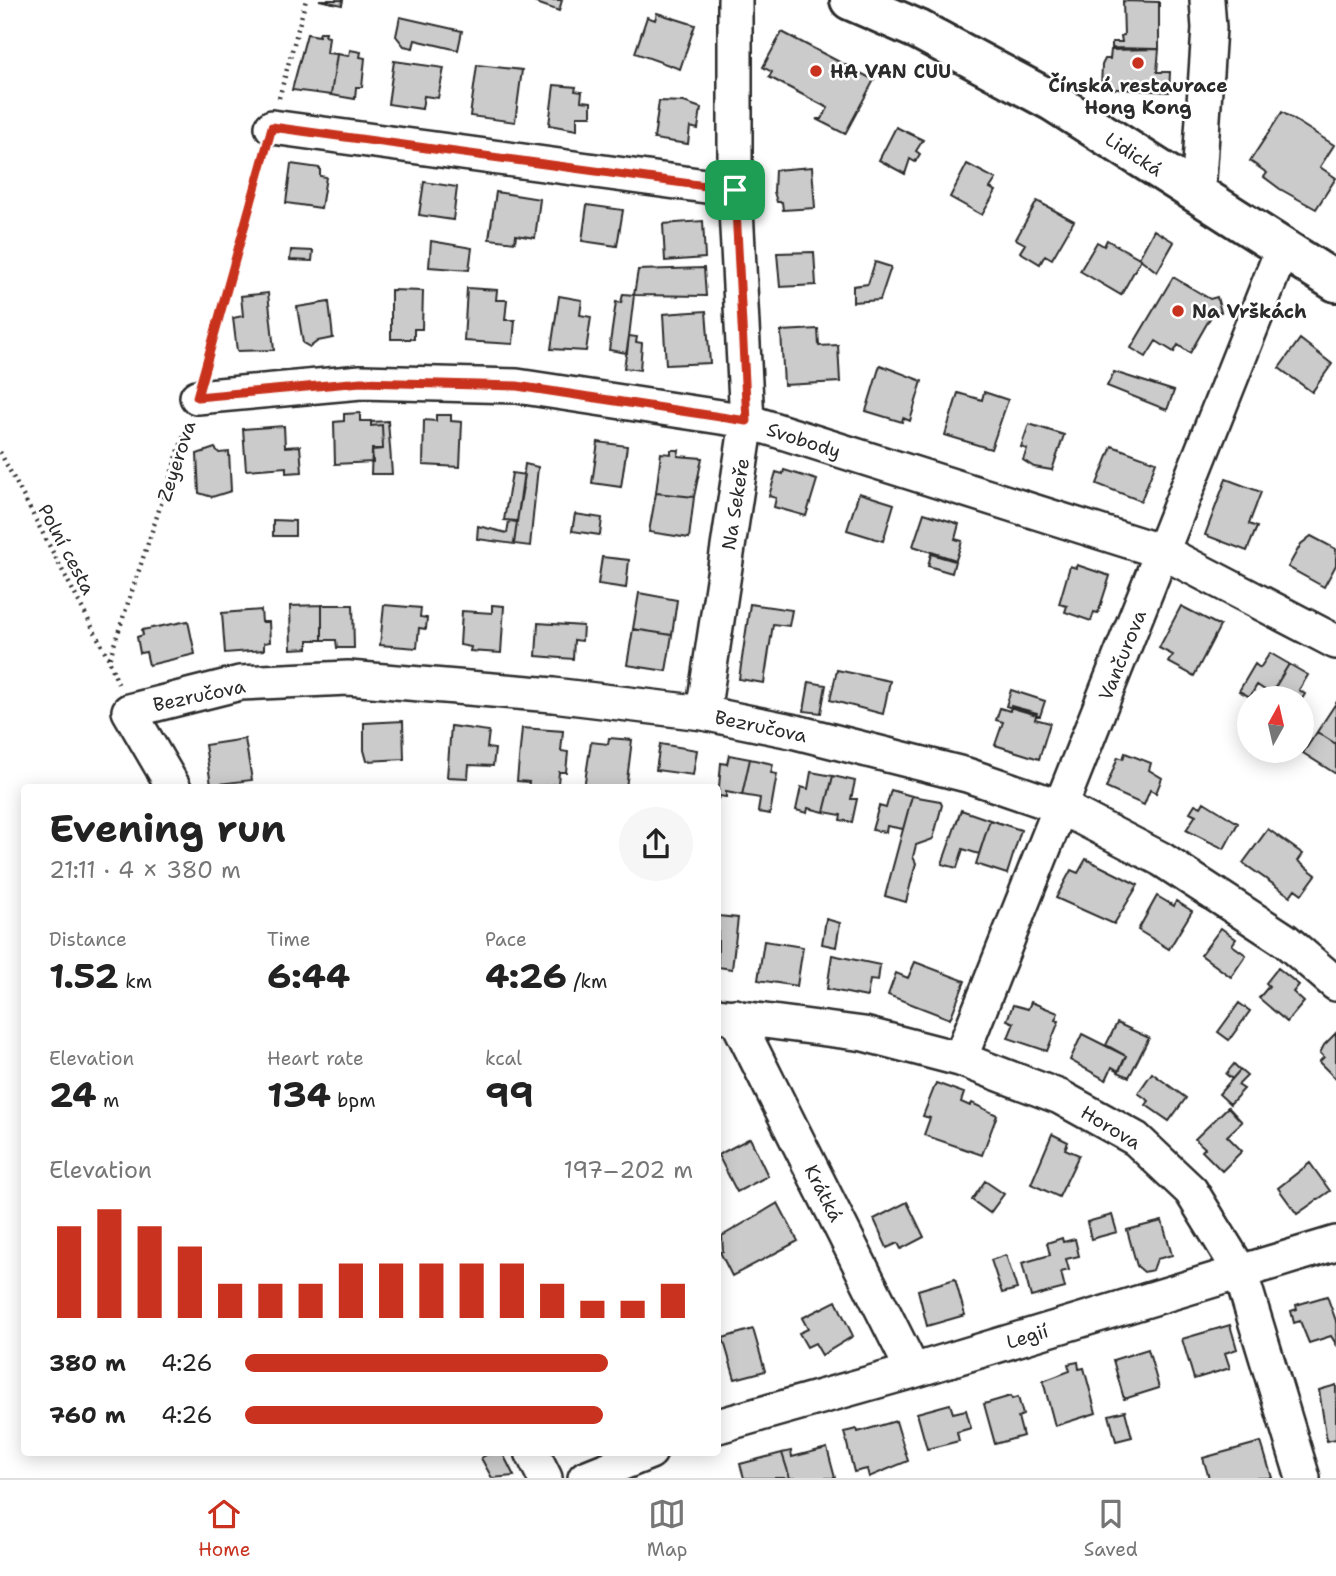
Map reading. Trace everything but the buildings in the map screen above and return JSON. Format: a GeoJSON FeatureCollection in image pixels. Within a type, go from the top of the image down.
{"type":"FeatureCollection","features":[{"type":"Feature","properties":{"kind":"street","name":"Na Sekeře"},"geometry":{"type":"LineString","coordinates":[[703,713],[747,421],[735,190],[735,0]]}},
{"type":"Feature","properties":{"kind":"street","name":"Lidická"},"geometry":{"type":"LineString","coordinates":[[850,0],[919,30],[1052,101],[1335,283]]}},
{"type":"Feature","properties":{"kind":"street"},"geometry":{"type":"LineString","coordinates":[[1198,194],[1209,28],[1207,0]]}},
{"type":"Feature","properties":{"kind":"street"},"geometry":{"type":"LineString","coordinates":[[272,127],[735,190]]}},
{"type":"Feature","properties":{"kind":"street","name":"Vančurova"},"geometry":{"type":"LineString","coordinates":[[960,1059],[1282,250]]}},
{"type":"Feature","properties":{"kind":"street","name":"Svobody"},"geometry":{"type":"LineString","coordinates":[[197,397],[361,382],[517,386],[747,421],[1163,552],[1336,642]]}},
{"type":"Feature","properties":{"kind":"street","name":"Bezručova"},"geometry":{"type":"LineString","coordinates":[[129,711],[240,684],[348,678],[554,695],[703,713],[796,732],[967,775],[1061,807],[1161,859],[1285,940],[1336,984]]}},
{"type":"Feature","properties":{"kind":"street"},"geometry":{"type":"LineString","coordinates":[[129,711],[172,784]]}},
{"type":"Feature","properties":{"kind":"street","name":"Horova"},"geometry":{"type":"LineString","coordinates":[[726,1015],[864,1034],[960,1059],[1060,1097],[1136,1139],[1191,1191],[1240,1271],[1303,1478]]}},
{"type":"Feature","properties":{"kind":"street","name":"Krátká"},"geometry":{"type":"LineString","coordinates":[[726,1015],[913,1371]]}},
{"type":"Feature","properties":{"kind":"street","name":"Legií"},"geometry":{"type":"LineString","coordinates":[[721,1425],[913,1371],[1336,1243]]}},
{"type":"Feature","properties":{"kind":"street"},"geometry":{"type":"LineString","coordinates":[[534,1456],[545,1478]]}},
{"type":"Feature","properties":{"kind":"street"},"geometry":{"type":"LineString","coordinates":[[586,1478],[640,1456]]}},
{"type":"Feature","properties":{"kind":"path","name":"Zeyerova"},"geometry":{"type":"LineString","coordinates":[[110,660],[197,397],[306,0]]}},
{"type":"Feature","properties":{"kind":"path","name":"Polní cesta"},"geometry":{"type":"LineString","coordinates":[[0,452],[110,660]]}},
{"type":"Feature","properties":{"kind":"path"},"geometry":{"type":"LineString","coordinates":[[110,660],[129,711]]}},
{"type":"Feature","properties":{"kind":"place","name":"Čínská restaurace Hong Kong"},"geometry":{"type":"Point","coordinates":[1138,63]}},
{"type":"Feature","properties":{"kind":"place","name":"HA VAN CUU"},"geometry":{"type":"Point","coordinates":[816,71]}},
{"type":"Feature","properties":{"kind":"place","name":"Na Vrškách"},"geometry":{"type":"Point","coordinates":[1178,311]}},
{"type":"Feature","properties":{"kind":"route"},"geometry":{"type":"LineString","coordinates":[[272,127],[735,190],[747,421],[517,386],[361,382],[197,397],[272,127]]}}]}
